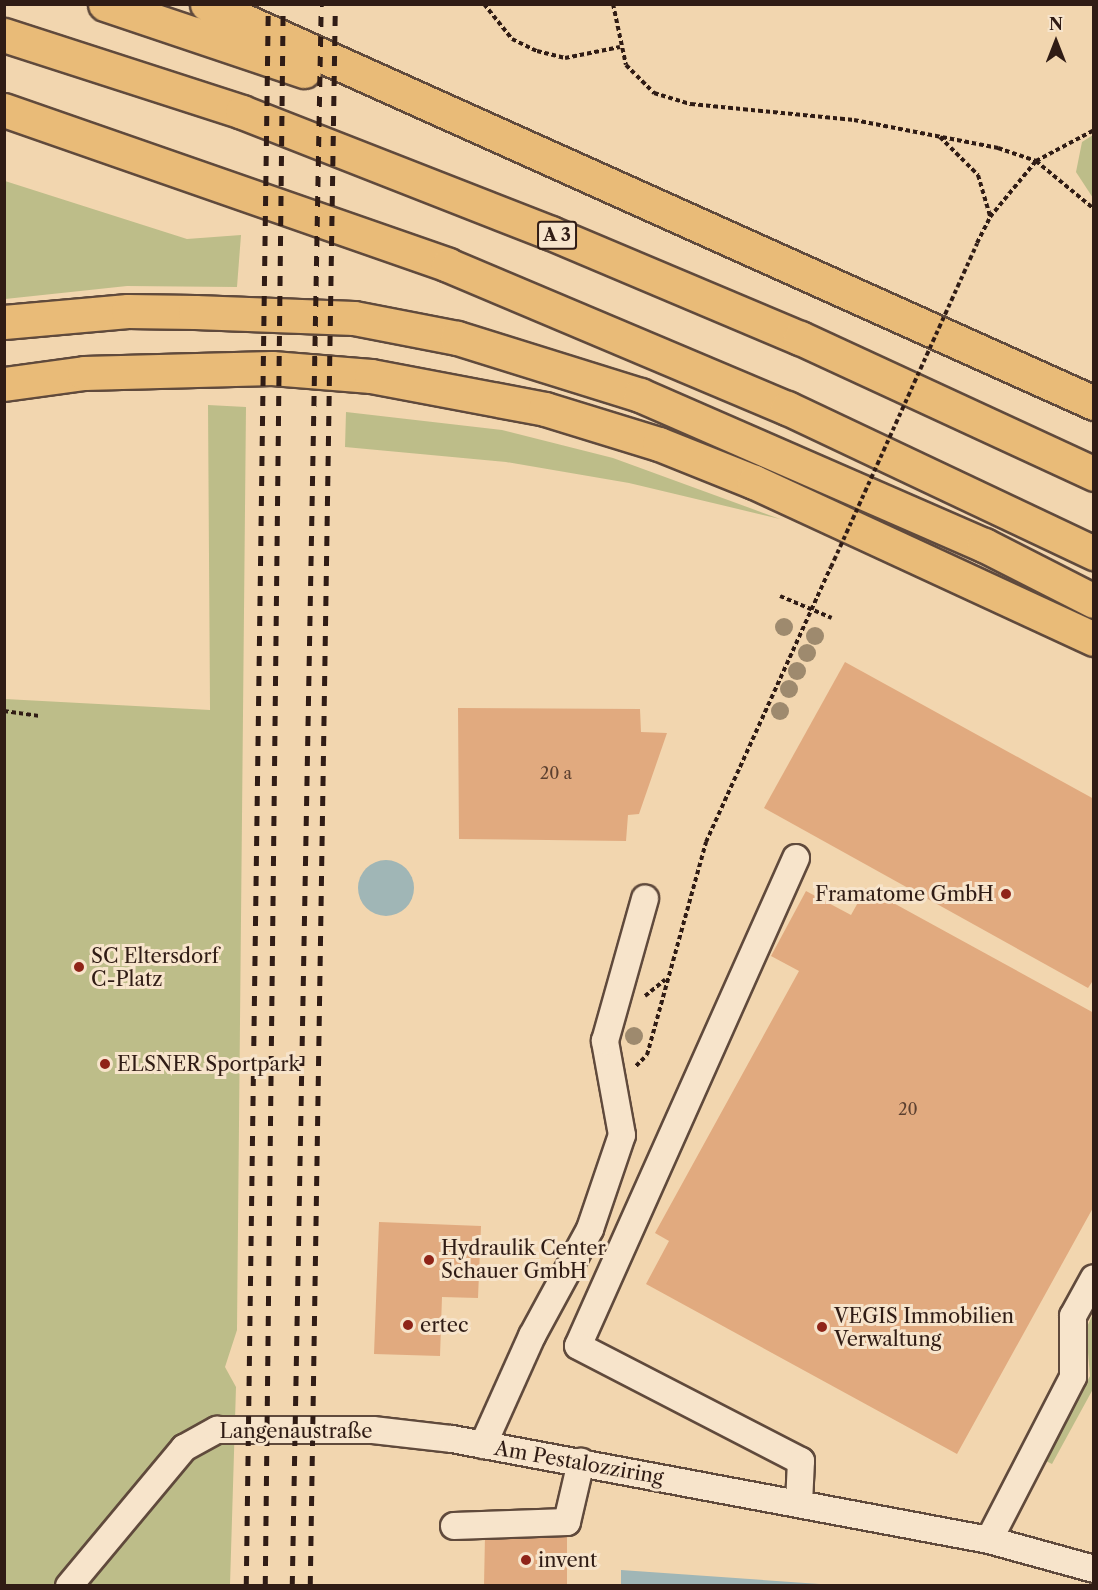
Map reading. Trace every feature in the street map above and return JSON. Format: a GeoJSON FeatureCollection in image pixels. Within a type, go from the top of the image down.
{"type":"FeatureCollection","features":[{"type":"Feature","properties":{"kind":"highway"},"geometry":{"type":"LineString","coordinates":[[105,4],[485,132]]}},
{"type":"Feature","properties":{"kind":"highway"},"geometry":{"type":"LineString","coordinates":[[207,4],[485,132],[1094,403]]}},
{"type":"Feature","properties":{"kind":"highway","name":"A 3"},"geometry":{"type":"LineString","coordinates":[[4,35],[242,112],[551,233],[800,338],[1094,474]]}},
{"type":"Feature","properties":{"kind":"highway"},"geometry":{"type":"LineString","coordinates":[[4,110],[448,265],[788,408],[1094,553]]}},
{"type":"Feature","properties":{"kind":"highway"},"geometry":{"type":"LineString","coordinates":[[4,322],[128,311],[195,312],[354,318],[457,338],[640,395],[984,545],[1094,601]]}},
{"type":"Feature","properties":{"kind":"highway"},"geometry":{"type":"LineString","coordinates":[[4,384],[84,373],[272,368],[372,376],[545,409],[659,444],[754,482],[1094,639]]}},
{"type":"Feature","properties":{"kind":"street"},"geometry":{"type":"LineString","coordinates":[[796,858],[578,1346],[801,1461],[799,1504]]}},
{"type":"Feature","properties":{"kind":"street","name":"Am Pestalozziring"},"geometry":{"type":"LineString","coordinates":[[645,899],[605,1041],[616,1085],[622,1135],[590,1229],[532,1336],[483,1445],[989,1540],[1094,1569]]}},
{"type":"Feature","properties":{"kind":"street"},"geometry":{"type":"LineString","coordinates":[[989,1540],[1073,1377],[1073,1316],[1094,1278]]}},
{"type":"Feature","properties":{"kind":"street","name":"Langenaustraße"},"geometry":{"type":"LineString","coordinates":[[69,1586],[200,1435],[217,1430],[373,1430],[483,1445]]}},
{"type":"Feature","properties":{"kind":"street"},"geometry":{"type":"LineString","coordinates":[[454,1526],[567,1522],[581,1462]]}},
{"type":"Feature","properties":{"kind":"path"},"geometry":{"type":"LineString","coordinates":[[484,4],[512,39],[537,51],[565,58],[620,47]]}},
{"type":"Feature","properties":{"kind":"path"},"geometry":{"type":"LineString","coordinates":[[613,4],[620,47],[626,65],[654,93],[682,101],[854,120],[937,135],[1036,161],[1094,209]]}},
{"type":"Feature","properties":{"kind":"path"},"geometry":{"type":"LineString","coordinates":[[647,1055],[706,842],[990,217],[1036,161],[1094,130]]}},
{"type":"Feature","properties":{"kind":"path"},"geometry":{"type":"LineString","coordinates":[[937,135],[957,149],[978,175],[990,217]]}},
{"type":"Feature","properties":{"kind":"path"},"geometry":{"type":"LineString","coordinates":[[780,596],[832,618]]}},
{"type":"Feature","properties":{"kind":"path"},"geometry":{"type":"LineString","coordinates":[[4,711],[39,716]]}},
{"type":"Feature","properties":{"kind":"green space"},"geometry":{"type":"Polygon","coordinates":[[[1093,135],[1093,198],[1076,172],[1082,142],[1093,135]]]}},
{"type":"Feature","properties":{"kind":"green space"},"geometry":{"type":"Polygon","coordinates":[[[5,181],[187,239],[241,235],[237,287],[127,286],[5,299],[5,181]]]}},
{"type":"Feature","properties":{"kind":"green space","name":"ELSNER Sportpark"},"geometry":{"type":"Polygon","coordinates":[[[208,405],[246,407],[237,1330],[225,1367],[236,1387],[230,1585],[5,1586],[5,699],[210,710],[208,405]]]}},
{"type":"Feature","properties":{"kind":"green space"},"geometry":{"type":"Polygon","coordinates":[[[346,412],[502,430],[613,458],[780,519],[629,483],[506,462],[345,447],[346,412]]]}},
{"type":"Feature","properties":{"kind":"green space"},"geometry":{"type":"Polygon","coordinates":[[[1093,1314],[1093,1389],[1052,1464],[1044,1460],[1090,1376],[1086,1329],[1093,1314]]]}},
{"type":"Feature","properties":{"kind":"shaded area"},"geometry":{"type":"Polygon","coordinates":[[[381,860],[391,860],[406,868],[412,877],[414,888],[412,899],[406,908],[391,916],[381,916],[370,911],[363,904],[358,893],[358,883],[363,872],[370,865],[381,860]]]}},
{"type":"Feature","properties":{"kind":"shaded area"},"geometry":{"type":"Polygon","coordinates":[[[621,1570],[834,1585],[621,1585],[621,1570]]]}},
{"type":"Feature","properties":{"kind":"building","name":"Framatome GmbH"},"geometry":{"type":"Polygon","coordinates":[[[845,662],[1094,799],[1094,979],[1088,988],[764,808],[845,662]]]}},
{"type":"Feature","properties":{"kind":"building"},"geometry":{"type":"Polygon","coordinates":[[[458,708],[640,709],[641,732],[667,733],[639,814],[628,815],[626,841],[459,839],[458,708]]]}},
{"type":"Feature","properties":{"kind":"building"},"geometry":{"type":"Polygon","coordinates":[[[866,888],[1094,1013],[1094,1206],[957,1454],[646,1284],[669,1241],[655,1233],[799,971],[771,956],[806,891],[851,915],[866,888]]]}},
{"type":"Feature","properties":{"kind":"building","name":"Hydraulik Center Schauer GmbH"},"geometry":{"type":"Polygon","coordinates":[[[379,1222],[481,1226],[478,1298],[442,1297],[440,1356],[374,1354],[379,1222]]]}},
{"type":"Feature","properties":{"kind":"building","name":"invent"},"geometry":{"type":"Polygon","coordinates":[[[485,1535],[567,1535],[567,1586],[484,1586],[485,1535]]]}},
{"type":"Feature","properties":{"kind":"railway"},"geometry":{"type":"LineString","coordinates":[[246,1586],[268,4]]}},
{"type":"Feature","properties":{"kind":"railway"},"geometry":{"type":"LineString","coordinates":[[265,1586],[283,4]]}},
{"type":"Feature","properties":{"kind":"railway"},"geometry":{"type":"LineString","coordinates":[[292,1586],[321,4]]}},
{"type":"Feature","properties":{"kind":"railway"},"geometry":{"type":"LineString","coordinates":[[310,1586],[335,4]]}},
{"type":"Feature","properties":{"kind":"place","name":"Framatome GmbH"},"geometry":{"type":"Point","coordinates":[1006,894]}},
{"type":"Feature","properties":{"kind":"place","name":"SC Eltersdorf C-Platz"},"geometry":{"type":"Point","coordinates":[79,967]}},
{"type":"Feature","properties":{"kind":"place","name":"ELSNER Sportpark"},"geometry":{"type":"Point","coordinates":[105,1064]}},
{"type":"Feature","properties":{"kind":"place","name":"Hydraulik Center Schauer GmbH"},"geometry":{"type":"Point","coordinates":[429,1260]}},
{"type":"Feature","properties":{"kind":"place","name":"ertec"},"geometry":{"type":"Point","coordinates":[408,1325]}},
{"type":"Feature","properties":{"kind":"place","name":"VEGIS Immobilien Verwaltung"},"geometry":{"type":"Point","coordinates":[822,1327]}},
{"type":"Feature","properties":{"kind":"place","name":"invent"},"geometry":{"type":"Point","coordinates":[526,1560]}}]}
